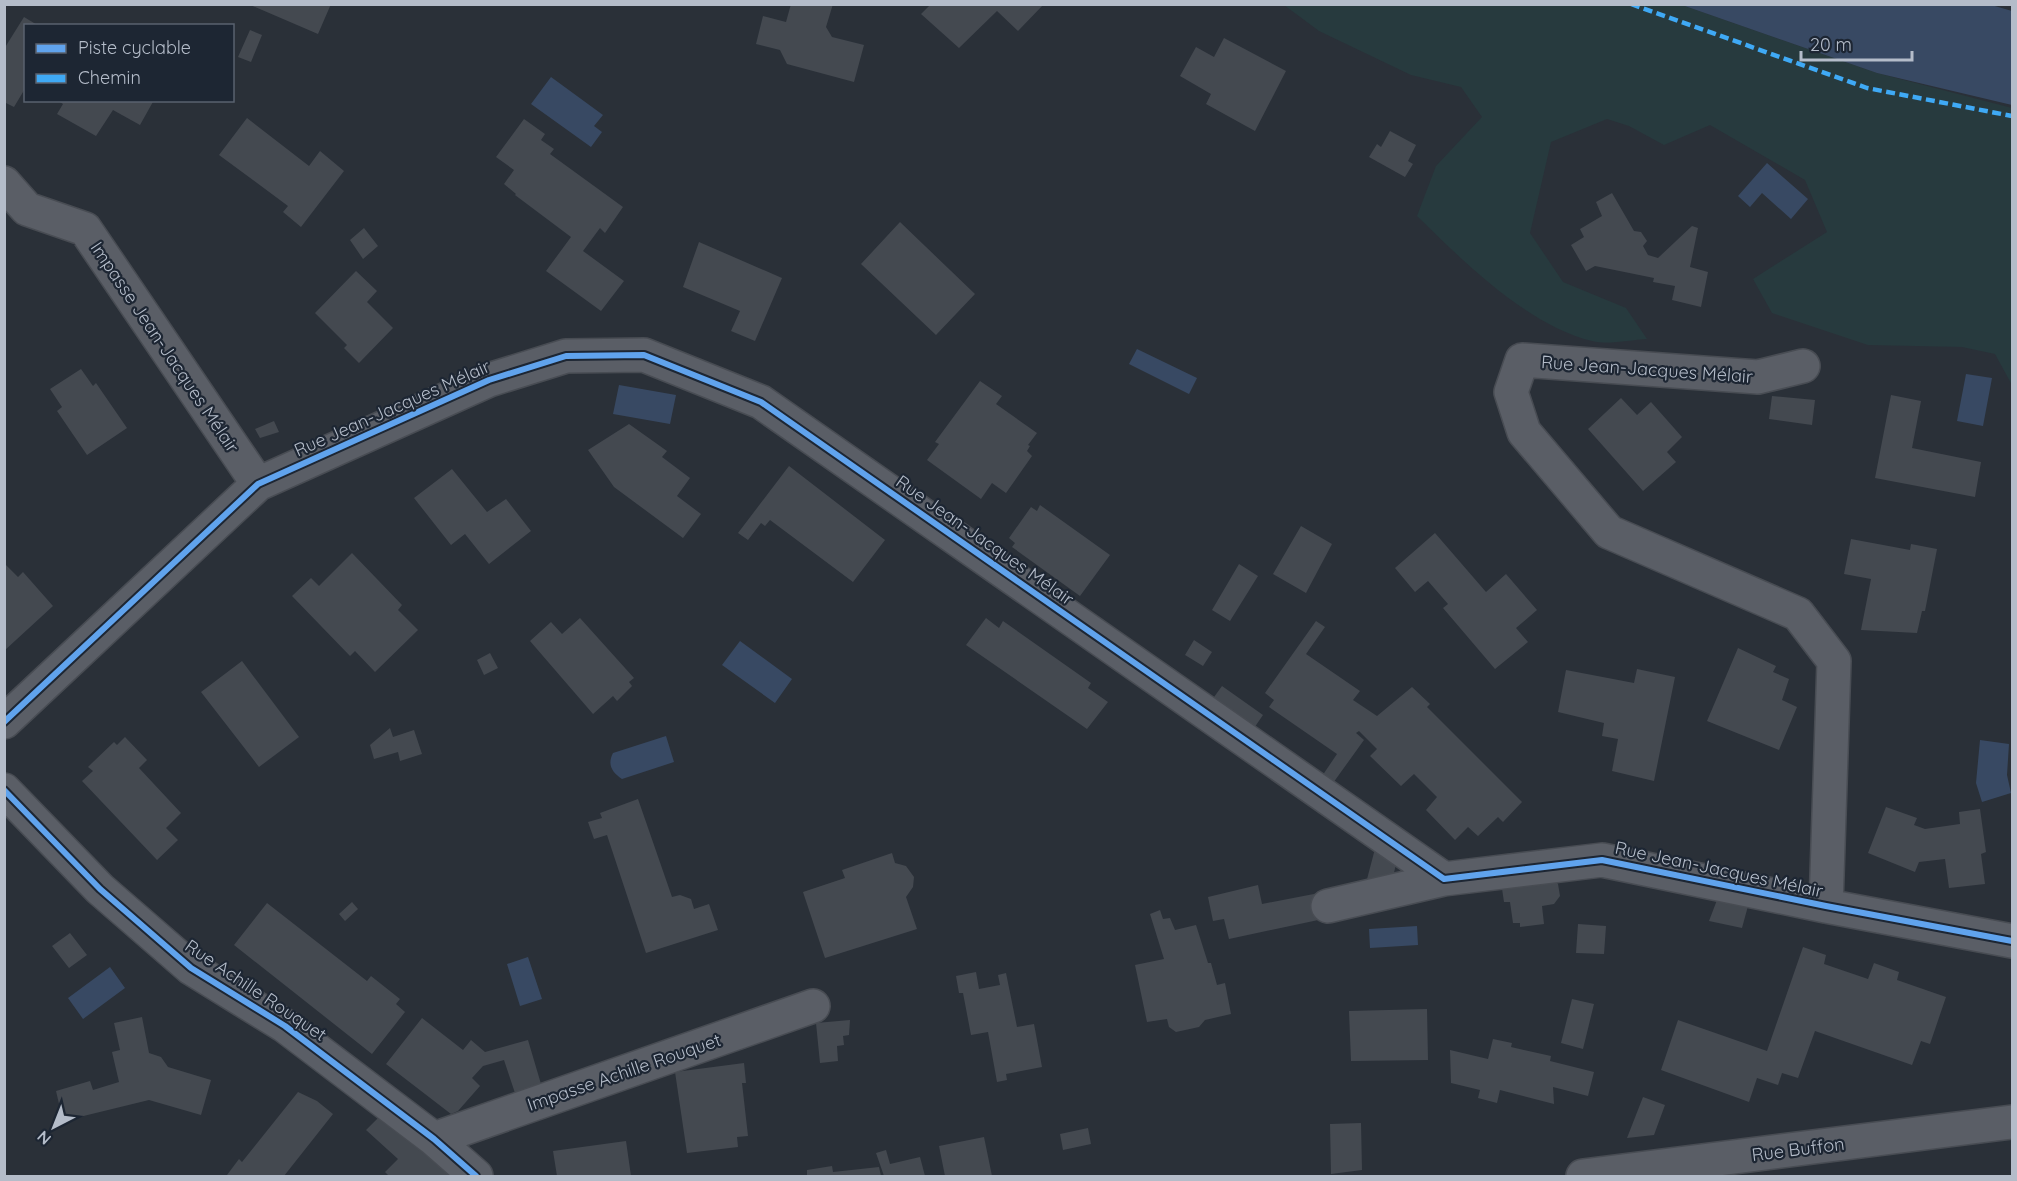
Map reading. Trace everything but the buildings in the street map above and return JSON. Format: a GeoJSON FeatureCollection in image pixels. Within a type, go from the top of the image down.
{"type":"FeatureCollection","features":[{"type":"Feature","properties":{"kind":"street","name":"Impasse Jean-Jacques Mélair"},"geometry":{"type":"LineString","coordinates":[[4,183],[27,209],[85,229],[258,484]]}},
{"type":"Feature","properties":{"kind":"street","name":"Rue Jean-Jacques Mélair"},"geometry":{"type":"LineString","coordinates":[[4,722],[258,484],[489,380],[566,356],[644,356],[761,402],[1444,879]]}},
{"type":"Feature","properties":{"kind":"street","name":"Rue Jean-Jacques Mélair"},"geometry":{"type":"LineString","coordinates":[[1803,366],[1758,377],[1522,360],[1511,392],[1524,432],[1609,532],[1798,614],[1834,661],[1826,906]]}},
{"type":"Feature","properties":{"kind":"street","name":"Rue Achille Rouquet"},"geometry":{"type":"LineString","coordinates":[[4,790],[100,889],[191,968],[285,1026],[434,1139],[476,1176]]}},
{"type":"Feature","properties":{"kind":"street","name":"Rue Jean-Jacques Mélair"},"geometry":{"type":"LineString","coordinates":[[1328,906],[1444,879],[1602,860],[1826,906],[2013,941]]}},
{"type":"Feature","properties":{"kind":"street","name":"Impasse Achille Rouquet"},"geometry":{"type":"LineString","coordinates":[[434,1139],[813,1006]]}},
{"type":"Feature","properties":{"kind":"street","name":"Rue Buffon"},"geometry":{"type":"LineString","coordinates":[[1583,1176],[2013,1122]]}},
{"type":"Feature","properties":{"kind":"green space"},"geometry":{"type":"Polygon","coordinates":[[[1284,5],[1682,5],[1877,73],[2012,108],[2012,385],[1995,354],[1962,347],[1868,345],[1772,313],[1753,279],[1827,232],[1805,180],[1710,125],[1664,145],[1629,126],[1607,119],[1551,142],[1530,233],[1563,282],[1626,308],[1647,339],[1592,341],[1568,333],[1544,321],[1520,307],[1476,272],[1417,216],[1436,166],[1482,117],[1461,87],[1411,75],[1319,31],[1284,5]]]}},
{"type":"Feature","properties":{"kind":"water"},"geometry":{"type":"Polygon","coordinates":[[[1988,4],[2012,11],[2012,105],[1877,73],[1682,5],[1988,4]]]}},
{"type":"Feature","properties":{"kind":"water"},"geometry":{"type":"Polygon","coordinates":[[[551,77],[603,115],[594,126],[602,132],[591,147],[531,104],[551,77]]]}},
{"type":"Feature","properties":{"kind":"water"},"geometry":{"type":"Polygon","coordinates":[[[1767,163],[1808,199],[1791,219],[1762,193],[1750,207],[1738,196],[1767,163]]]}},
{"type":"Feature","properties":{"kind":"water"},"geometry":{"type":"Polygon","coordinates":[[[1137,349],[1197,378],[1189,394],[1129,364],[1137,349]]]}},
{"type":"Feature","properties":{"kind":"water"},"geometry":{"type":"Polygon","coordinates":[[[1966,374],[1992,378],[1983,426],[1957,421],[1966,374]]]}},
{"type":"Feature","properties":{"kind":"water"},"geometry":{"type":"Polygon","coordinates":[[[619,385],[676,395],[670,424],[613,414],[619,385]]]}},
{"type":"Feature","properties":{"kind":"water"},"geometry":{"type":"Polygon","coordinates":[[[740,641],[792,679],[775,703],[722,665],[740,641]]]}},
{"type":"Feature","properties":{"kind":"water"},"geometry":{"type":"Polygon","coordinates":[[[666,736],[674,762],[622,779],[613,771],[610,761],[613,753],[666,736]]]}},
{"type":"Feature","properties":{"kind":"water"},"geometry":{"type":"Polygon","coordinates":[[[1980,740],[2009,744],[2007,775],[2011,793],[1982,802],[1976,783],[1980,740]]]}},
{"type":"Feature","properties":{"kind":"water"},"geometry":{"type":"Polygon","coordinates":[[[1417,926],[1418,945],[1370,948],[1369,929],[1417,926]]]}},
{"type":"Feature","properties":{"kind":"water"},"geometry":{"type":"Polygon","coordinates":[[[528,957],[542,999],[520,1006],[507,964],[528,957]]]}},
{"type":"Feature","properties":{"kind":"water"},"geometry":{"type":"Polygon","coordinates":[[[110,967],[125,988],[83,1019],[68,998],[110,967]]]}},
{"type":"Feature","properties":{"kind":"marked path"},"geometry":{"type":"LineString","coordinates":[[1631,4],[1867,88],[2012,116]]}},
{"type":"Feature","properties":{"kind":"cycle path"},"geometry":{"type":"LineString","coordinates":[[4,722],[258,484],[489,380],[566,356],[644,355],[761,402],[1444,879],[1602,860],[2012,941]]}},
{"type":"Feature","properties":{"kind":"cycle path"},"geometry":{"type":"LineString","coordinates":[[4,790],[100,889],[191,968],[285,1026],[434,1139],[476,1176]]}}]}
